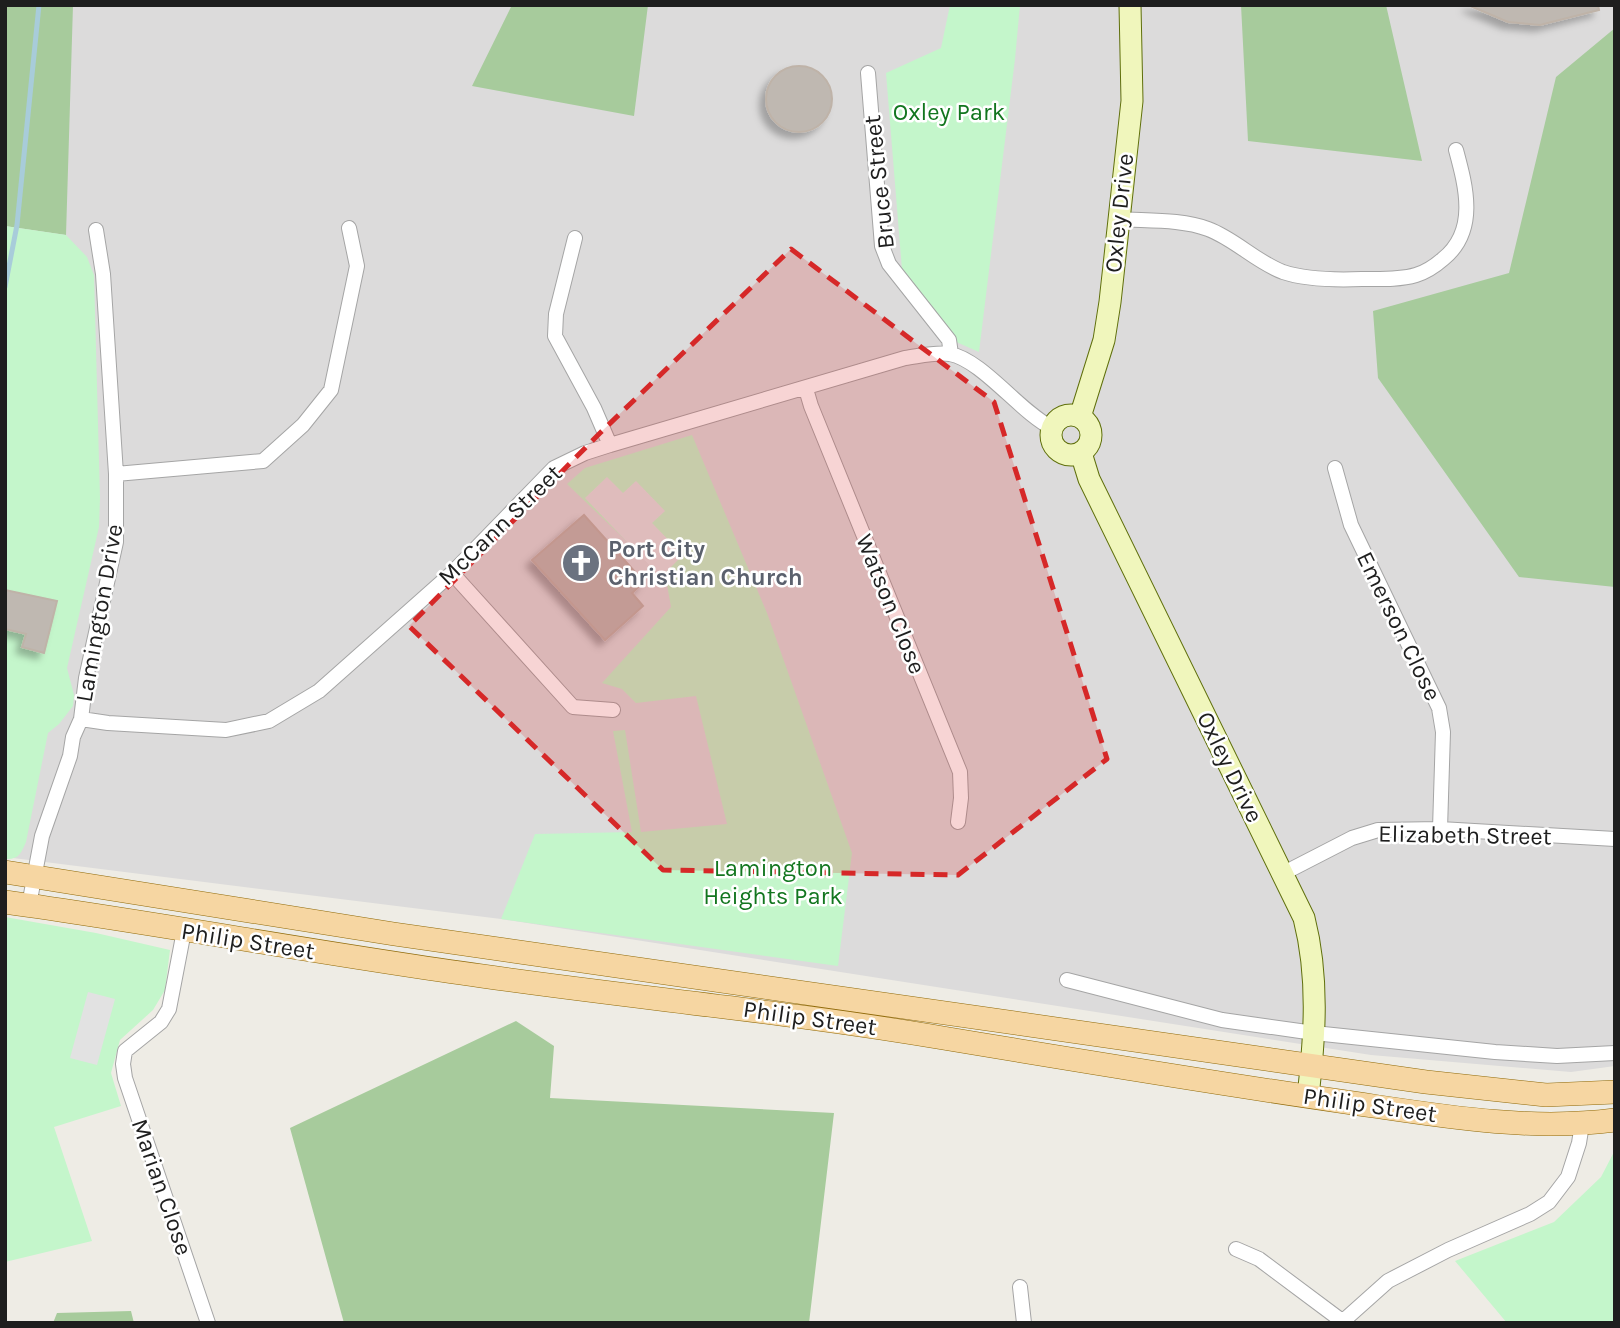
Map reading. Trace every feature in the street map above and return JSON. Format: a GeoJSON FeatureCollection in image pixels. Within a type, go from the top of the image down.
{"type":"FeatureCollection","features":[{"type":"Feature","properties":{"kind":"main road","name":"Philip Street"},"geometry":{"type":"LineString","coordinates":[[5,872],[394,934],[1495,1091],[1546,1095],[1615,1092]]}},
{"type":"Feature","properties":{"kind":"main road","name":"Philip Street"},"geometry":{"type":"LineString","coordinates":[[5,902],[355,958],[528,983],[892,1029],[1308,1096],[1496,1122],[1582,1124],[1615,1119]]}},
{"type":"Feature","properties":{"kind":"street","name":"Oxley Drive"},"geometry":{"type":"LineString","coordinates":[[1080,417],[1106,331],[1132,101],[1130,5]]}},
{"type":"Feature","properties":{"kind":"street","name":"Bruce Street"},"geometry":{"type":"LineString","coordinates":[[868,73],[882,246],[889,264],[949,340],[951,354]]}},
{"type":"Feature","properties":{"kind":"street"},"geometry":{"type":"LineString","coordinates":[[1118,219],[1186,224],[1209,229],[1285,273],[1336,280],[1417,275],[1448,255],[1466,223],[1466,185],[1457,150]]}},
{"type":"Feature","properties":{"kind":"street"},"geometry":{"type":"LineString","coordinates":[[116,474],[263,461],[303,425],[331,390],[357,266],[349,228]]}},
{"type":"Feature","properties":{"kind":"street","name":"Lamington Drive"},"geometry":{"type":"LineString","coordinates":[[29,905],[43,836],[81,719],[86,678],[116,542],[116,474],[103,274],[96,230]]}},
{"type":"Feature","properties":{"kind":"street"},"geometry":{"type":"LineString","coordinates":[[575,238],[555,314],[555,336],[594,408],[610,445]]}},
{"type":"Feature","properties":{"kind":"street"},"geometry":{"type":"LineString","coordinates":[[951,354],[970,363],[1037,421],[1052,429]]}},
{"type":"Feature","properties":{"kind":"street","name":"McCann Street"},"geometry":{"type":"LineString","coordinates":[[81,719],[226,730],[269,721],[319,691],[452,573],[554,468],[610,445],[905,358],[951,354]]}},
{"type":"Feature","properties":{"kind":"street","name":"Watson Close"},"geometry":{"type":"LineString","coordinates":[[806,389],[960,772],[958,822]]}},
{"type":"Feature","properties":{"kind":"street"},"geometry":{"type":"LineString","coordinates":[[1072,415],[1086,421],[1092,434],[1090,442],[1081,453],[1068,455],[1056,448],[1052,442],[1052,429],[1064,417],[1072,415]]}},
{"type":"Feature","properties":{"kind":"street","name":"Oxley Drive"},"geometry":{"type":"LineString","coordinates":[[1081,453],[1089,479],[1304,918],[1313,953],[1314,1033],[1308,1096]]}},
{"type":"Feature","properties":{"kind":"street","name":"Emerson Close"},"geometry":{"type":"LineString","coordinates":[[1335,468],[1351,526],[1439,708],[1443,732],[1440,829]]}},
{"type":"Feature","properties":{"kind":"street"},"geometry":{"type":"LineString","coordinates":[[452,573],[573,707],[613,710]]}},
{"type":"Feature","properties":{"kind":"street","name":"Elizabeth Street"},"geometry":{"type":"LineString","coordinates":[[1282,874],[1352,838],[1378,830],[1440,829],[1615,839]]}},
{"type":"Feature","properties":{"kind":"street","name":"Marian Close"},"geometry":{"type":"LineString","coordinates":[[184,931],[169,1009],[161,1022],[125,1051],[123,1064],[125,1078],[208,1323]]}},
{"type":"Feature","properties":{"kind":"street"},"geometry":{"type":"LineString","coordinates":[[1067,980],[1222,1020],[1314,1033],[1495,1052],[1558,1056],[1615,1053]]}},
{"type":"Feature","properties":{"kind":"street"},"geometry":{"type":"LineString","coordinates":[[1236,1249],[1259,1259],[1341,1322],[1388,1281],[1448,1250],[1530,1214],[1549,1202],[1568,1177],[1582,1124]]}},
{"type":"Feature","properties":{"kind":"street"},"geometry":{"type":"LineString","coordinates":[[1020,1287],[1024,1323]]}},
{"type":"Feature","properties":{"kind":"highlighted area"},"geometry":{"type":"Polygon","coordinates":[[[791,249],[994,402],[1107,759],[958,875],[663,870],[409,626],[600,433],[791,249]]]}},
{"type":"Feature","properties":{"kind":"shaded area"},"geometry":{"type":"Polygon","coordinates":[[[5,5],[1615,5],[1615,1066],[1571,1072],[1371,1055],[501,919],[5,857],[5,5]]]}},
{"type":"Feature","properties":{"kind":"shaded area"},"geometry":{"type":"Polygon","coordinates":[[[607,477],[623,493],[636,481],[665,511],[652,523],[683,555],[661,577],[585,498],[607,477]]]}},
{"type":"Feature","properties":{"kind":"shaded area"},"geometry":{"type":"Polygon","coordinates":[[[88,992],[115,999],[97,1065],[70,1058],[88,992]]]}},
{"type":"Feature","properties":{"kind":"green space"},"geometry":{"type":"Polygon","coordinates":[[[5,5],[73,5],[66,235],[5,226],[5,5]]]}},
{"type":"Feature","properties":{"kind":"green space"},"geometry":{"type":"Polygon","coordinates":[[[512,5],[648,5],[634,116],[472,86],[512,5]]]}},
{"type":"Feature","properties":{"kind":"green space","name":"Oxley Park"},"geometry":{"type":"Polygon","coordinates":[[[950,5],[1020,5],[979,352],[954,341],[903,282],[886,73],[941,48],[950,5]]]}},
{"type":"Feature","properties":{"kind":"green space"},"geometry":{"type":"Polygon","coordinates":[[[1241,5],[1386,5],[1422,161],[1248,141],[1241,5]]]}},
{"type":"Feature","properties":{"kind":"green space"},"geometry":{"type":"Polygon","coordinates":[[[1615,28],[1615,587],[1519,577],[1378,378],[1373,311],[1509,273],[1556,77],[1615,28]]]}},
{"type":"Feature","properties":{"kind":"green space"},"geometry":{"type":"Polygon","coordinates":[[[5,226],[66,235],[87,257],[94,275],[100,498],[99,527],[67,668],[74,695],[73,706],[48,733],[26,842],[19,855],[10,859],[5,859],[5,226]]]}},
{"type":"Feature","properties":{"kind":"green space","name":"Lamington Heights Park"},"geometry":{"type":"Polygon","coordinates":[[[692,435],[767,613],[852,853],[838,966],[501,919],[535,834],[632,832],[613,731],[625,730],[641,832],[727,824],[696,696],[636,703],[622,689],[602,683],[671,607],[666,579],[567,484],[585,468],[692,435]]]}},
{"type":"Feature","properties":{"kind":"green space"},"geometry":{"type":"Polygon","coordinates":[[[5,917],[96,933],[170,950],[165,990],[153,1010],[120,1040],[111,1073],[121,1106],[54,1127],[92,1241],[5,1262],[5,917]]]}},
{"type":"Feature","properties":{"kind":"green space"},"geometry":{"type":"Polygon","coordinates":[[[516,1021],[554,1046],[550,1098],[834,1113],[809,1323],[344,1323],[290,1128],[516,1021]]]}},
{"type":"Feature","properties":{"kind":"green space"},"geometry":{"type":"Polygon","coordinates":[[[1615,1150],[1615,1323],[1507,1323],[1455,1261],[1554,1222],[1601,1177],[1615,1150]]]}},
{"type":"Feature","properties":{"kind":"green space"},"geometry":{"type":"Polygon","coordinates":[[[131,1311],[134,1323],[53,1323],[57,1313],[131,1311]]]}},
{"type":"Feature","properties":{"kind":"building"},"geometry":{"type":"Polygon","coordinates":[[[1468,5],[1598,5],[1599,10],[1540,25],[1508,22],[1468,5]]]}},
{"type":"Feature","properties":{"kind":"building"},"geometry":{"type":"Polygon","coordinates":[[[793,66],[805,66],[823,75],[830,86],[830,112],[823,123],[812,130],[793,132],[780,127],[771,118],[766,105],[766,93],[771,80],[780,71],[793,66]]]}},
{"type":"Feature","properties":{"kind":"building","name":"Port City Christian Church"},"geometry":{"type":"Polygon","coordinates":[[[584,515],[644,582],[632,593],[643,606],[605,640],[532,560],[584,515]]]}},
{"type":"Feature","properties":{"kind":"building"},"geometry":{"type":"Polygon","coordinates":[[[5,590],[57,601],[44,653],[22,647],[26,634],[5,629],[5,590]]]}},
{"type":"Feature","properties":{"kind":"waterway"},"geometry":{"type":"LineString","coordinates":[[5,287],[17,225],[39,5]]}},
{"type":"Feature","properties":{"kind":"place","name":"Port City Christian Church"},"geometry":{"type":"Point","coordinates":[581,563]}}]}
